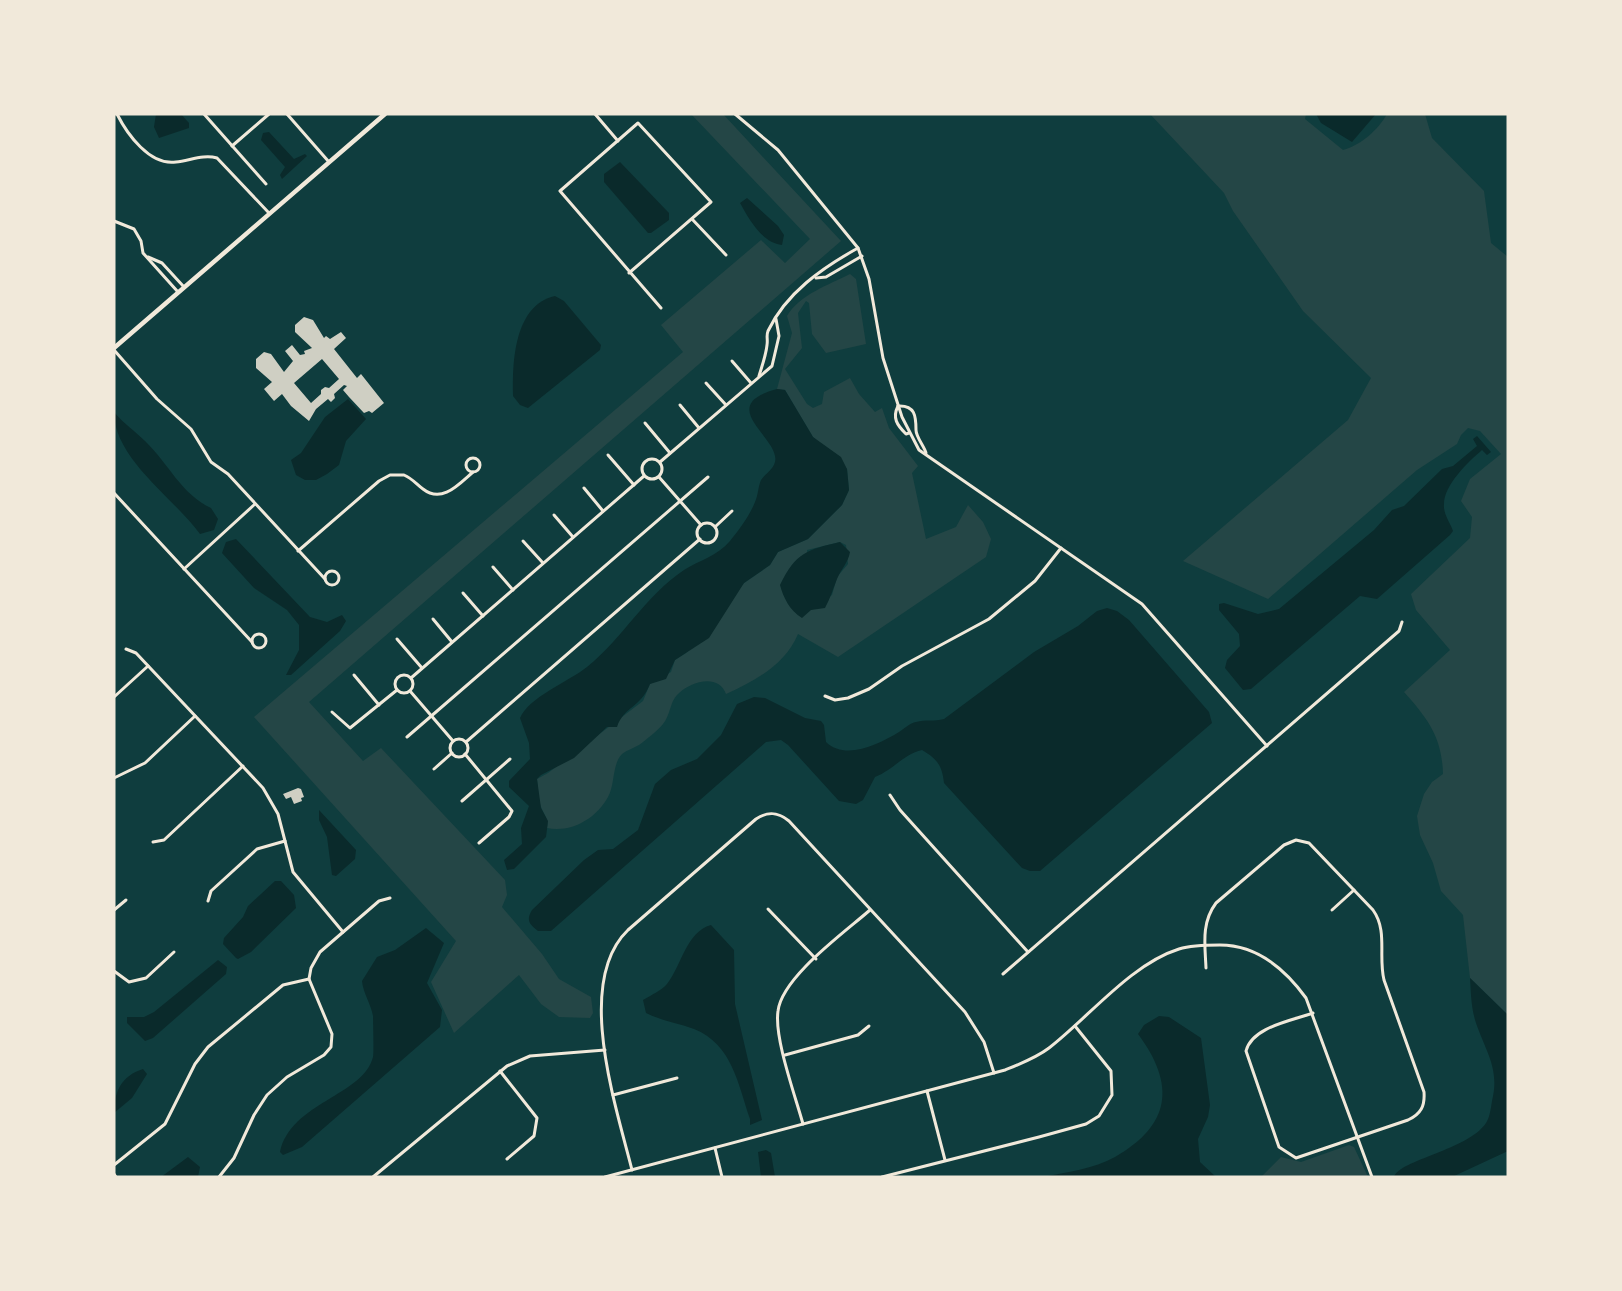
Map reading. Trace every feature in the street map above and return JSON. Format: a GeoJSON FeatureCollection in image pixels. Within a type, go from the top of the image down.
{"type":"FeatureCollection","features":[{"type":"Feature","properties":{"kind":"street"},"geometry":{"type":"LineString","coordinates":[[117,114],[125,127],[154,158],[170,163],[206,156],[217,158],[270,213]]}},
{"type":"Feature","properties":{"kind":"street"},"geometry":{"type":"LineString","coordinates":[[204,114],[266,184]]}},
{"type":"Feature","properties":{"kind":"street"},"geometry":{"type":"LineString","coordinates":[[232,146],[270,114]]}},
{"type":"Feature","properties":{"kind":"street"},"geometry":{"type":"LineString","coordinates":[[288,114],[329,162]]}},
{"type":"Feature","properties":{"kind":"street"},"geometry":{"type":"LineString","coordinates":[[325,579],[327,573],[333,572],[339,579],[332,585],[325,579],[228,474],[211,462],[190,429],[158,399],[114,349],[385,114]]}},
{"type":"Feature","properties":{"kind":"street"},"geometry":{"type":"LineString","coordinates":[[595,114],[618,141]]}},
{"type":"Feature","properties":{"kind":"street"},"geometry":{"type":"LineString","coordinates":[[735,114],[778,150],[858,248],[862,256],[883,358],[898,406],[919,450],[926,453]]}},
{"type":"Feature","properties":{"kind":"street"},"geometry":{"type":"LineString","coordinates":[[629,273],[711,202],[638,123],[560,191],[629,273],[661,308]]}},
{"type":"Feature","properties":{"kind":"street"},"geometry":{"type":"LineString","coordinates":[[692,219],[726,255]]}},
{"type":"Feature","properties":{"kind":"street"},"geometry":{"type":"LineString","coordinates":[[114,221],[134,229],[147,256],[178,292]]}},
{"type":"Feature","properties":{"kind":"street"},"geometry":{"type":"LineString","coordinates":[[759,376],[767,345],[767,333],[786,300],[815,278],[821,270],[858,248]]}},
{"type":"Feature","properties":{"kind":"street"},"geometry":{"type":"LineString","coordinates":[[147,256],[162,263],[184,288]]}},
{"type":"Feature","properties":{"kind":"street"},"geometry":{"type":"LineString","coordinates":[[815,278],[826,277],[862,256]]}},
{"type":"Feature","properties":{"kind":"street"},"geometry":{"type":"LineString","coordinates":[[660,462],[759,376],[767,373],[775,361],[779,336],[776,319]]}},
{"type":"Feature","properties":{"kind":"street"},"geometry":{"type":"LineString","coordinates":[[732,361],[751,383]]}},
{"type":"Feature","properties":{"kind":"street"},"geometry":{"type":"LineString","coordinates":[[706,383],[726,405]]}},
{"type":"Feature","properties":{"kind":"street"},"geometry":{"type":"LineString","coordinates":[[680,405],[699,428]]}},
{"type":"Feature","properties":{"kind":"street"},"geometry":{"type":"LineString","coordinates":[[898,406],[906,405],[913,411],[918,423],[916,431],[926,453],[943,470],[1142,604],[1266,746]]}},
{"type":"Feature","properties":{"kind":"street"},"geometry":{"type":"LineString","coordinates":[[898,406],[894,414],[896,421],[906,434],[916,431]]}},
{"type":"Feature","properties":{"kind":"street"},"geometry":{"type":"LineString","coordinates":[[645,423],[670,453]]}},
{"type":"Feature","properties":{"kind":"street"},"geometry":{"type":"LineString","coordinates":[[608,455],[634,484]]}},
{"type":"Feature","properties":{"kind":"street"},"geometry":{"type":"LineString","coordinates":[[298,551],[384,478],[404,475],[425,491],[440,495],[452,490],[473,472],[480,466],[477,459],[473,458],[466,466],[473,472]]}},
{"type":"Feature","properties":{"kind":"street"},"geometry":{"type":"LineString","coordinates":[[644,476],[642,469],[645,461],[652,459],[660,462]]}},
{"type":"Feature","properties":{"kind":"street"},"geometry":{"type":"LineString","coordinates":[[659,477],[662,470],[660,462]]}},
{"type":"Feature","properties":{"kind":"street"},"geometry":{"type":"LineString","coordinates":[[411,678],[644,476]]}},
{"type":"Feature","properties":{"kind":"street"},"geometry":{"type":"LineString","coordinates":[[644,476],[651,479],[659,477]]}},
{"type":"Feature","properties":{"kind":"street"},"geometry":{"type":"LineString","coordinates":[[659,477],[701,525]]}},
{"type":"Feature","properties":{"kind":"street"},"geometry":{"type":"LineString","coordinates":[[407,737],[708,477]]}},
{"type":"Feature","properties":{"kind":"street"},"geometry":{"type":"LineString","coordinates":[[584,488],[603,511]]}},
{"type":"Feature","properties":{"kind":"street"},"geometry":{"type":"LineString","coordinates":[[114,493],[252,642],[260,648],[266,640],[258,634],[252,642]]}},
{"type":"Feature","properties":{"kind":"street"},"geometry":{"type":"LineString","coordinates":[[184,569],[255,504]]}},
{"type":"Feature","properties":{"kind":"street"},"geometry":{"type":"LineString","coordinates":[[715,526],[732,511]]}},
{"type":"Feature","properties":{"kind":"street"},"geometry":{"type":"LineString","coordinates":[[554,514],[573,537]]}},
{"type":"Feature","properties":{"kind":"street"},"geometry":{"type":"LineString","coordinates":[[699,540],[697,532],[701,525],[708,523],[715,526]]}},
{"type":"Feature","properties":{"kind":"street"},"geometry":{"type":"LineString","coordinates":[[699,540],[706,543],[714,541],[717,534],[715,526]]}},
{"type":"Feature","properties":{"kind":"street"},"geometry":{"type":"LineString","coordinates":[[466,742],[699,540]]}},
{"type":"Feature","properties":{"kind":"street"},"geometry":{"type":"LineString","coordinates":[[524,541],[543,563]]}},
{"type":"Feature","properties":{"kind":"street"},"geometry":{"type":"LineString","coordinates":[[825,696],[835,700],[848,698],[869,689],[902,666],[989,619],[1035,581],[1061,548]]}},
{"type":"Feature","properties":{"kind":"street"},"geometry":{"type":"LineString","coordinates":[[493,567],[513,590]]}},
{"type":"Feature","properties":{"kind":"street"},"geometry":{"type":"LineString","coordinates":[[463,593],[483,616]]}},
{"type":"Feature","properties":{"kind":"street"},"geometry":{"type":"LineString","coordinates":[[433,619],[452,642]]}},
{"type":"Feature","properties":{"kind":"street"},"geometry":{"type":"LineString","coordinates":[[1003,974],[1399,631],[1402,622]]}},
{"type":"Feature","properties":{"kind":"street"},"geometry":{"type":"LineString","coordinates":[[397,639],[422,668]]}},
{"type":"Feature","properties":{"kind":"street"},"geometry":{"type":"LineString","coordinates":[[126,649],[136,652],[243,766],[272,801],[290,865],[298,879],[343,932]]}},
{"type":"Feature","properties":{"kind":"street"},"geometry":{"type":"LineString","coordinates":[[114,697],[148,666]]}},
{"type":"Feature","properties":{"kind":"street"},"geometry":{"type":"LineString","coordinates":[[403,674],[411,678],[413,684],[410,691],[403,693],[397,690],[395,683],[398,676],[403,674]]}},
{"type":"Feature","properties":{"kind":"street"},"geometry":{"type":"LineString","coordinates":[[354,675],[379,705]]}},
{"type":"Feature","properties":{"kind":"street"},"geometry":{"type":"LineString","coordinates":[[332,712],[350,728],[397,690]]}},
{"type":"Feature","properties":{"kind":"street"},"geometry":{"type":"LineString","coordinates":[[410,691],[453,741]]}},
{"type":"Feature","properties":{"kind":"street"},"geometry":{"type":"LineString","coordinates":[[114,778],[145,763],[195,716]]}},
{"type":"Feature","properties":{"kind":"street"},"geometry":{"type":"LineString","coordinates":[[460,739],[466,742],[468,747],[465,754],[458,756],[452,753],[450,747],[453,741],[460,739]]}},
{"type":"Feature","properties":{"kind":"street"},"geometry":{"type":"LineString","coordinates":[[434,769],[452,753]]}},
{"type":"Feature","properties":{"kind":"street"},"geometry":{"type":"LineString","coordinates":[[465,754],[512,811],[509,817],[479,843]]}},
{"type":"Feature","properties":{"kind":"street"},"geometry":{"type":"LineString","coordinates":[[462,801],[510,759]]}},
{"type":"Feature","properties":{"kind":"street"},"geometry":{"type":"LineString","coordinates":[[153,842],[164,840],[243,766]]}},
{"type":"Feature","properties":{"kind":"street"},"geometry":{"type":"LineString","coordinates":[[890,795],[900,810],[1028,952]]}},
{"type":"Feature","properties":{"kind":"street"},"geometry":{"type":"LineString","coordinates":[[632,1170],[607,1072],[603,1003],[606,964],[622,935],[756,819],[769,813],[780,814],[789,821],[965,1012],[981,1034],[994,1073]]}},
{"type":"Feature","properties":{"kind":"street"},"geometry":{"type":"LineString","coordinates":[[1206,968],[1206,920],[1216,903],[1284,845],[1296,840],[1314,846],[1377,915],[1382,929],[1380,963],[1384,980],[1424,1092],[1423,1107],[1415,1117],[1301,1158],[1284,1153],[1280,1148],[1247,1058],[1248,1044],[1253,1037],[1313,1013]]}},
{"type":"Feature","properties":{"kind":"street"},"geometry":{"type":"LineString","coordinates":[[208,901],[211,891],[257,849],[285,841]]}},
{"type":"Feature","properties":{"kind":"street"},"geometry":{"type":"LineString","coordinates":[[1332,910],[1354,890]]}},
{"type":"Feature","properties":{"kind":"street"},"geometry":{"type":"LineString","coordinates":[[219,1177],[234,1158],[254,1115],[267,1095],[287,1077],[324,1055],[331,1047],[332,1034],[309,979],[320,952],[379,901],[390,898]]}},
{"type":"Feature","properties":{"kind":"street"},"geometry":{"type":"LineString","coordinates":[[114,910],[126,900]]}},
{"type":"Feature","properties":{"kind":"street"},"geometry":{"type":"LineString","coordinates":[[768,909],[816,960]]}},
{"type":"Feature","properties":{"kind":"street"},"geometry":{"type":"LineString","coordinates":[[803,1124],[778,1028],[781,1000],[790,984],[870,910]]}},
{"type":"Feature","properties":{"kind":"street"},"geometry":{"type":"LineString","coordinates":[[605,1177],[994,1073],[1035,1057],[1148,964],[1181,948],[1205,945],[1237,947],[1266,958],[1295,984],[1313,1013],[1372,1177]]}},
{"type":"Feature","properties":{"kind":"street"},"geometry":{"type":"LineString","coordinates":[[114,971],[129,982],[141,981],[174,952]]}},
{"type":"Feature","properties":{"kind":"street"},"geometry":{"type":"LineString","coordinates":[[114,1165],[165,1124],[195,1064],[208,1047],[283,985],[309,979]]}},
{"type":"Feature","properties":{"kind":"street"},"geometry":{"type":"LineString","coordinates":[[785,1055],[858,1035],[869,1026]]}},
{"type":"Feature","properties":{"kind":"street"},"geometry":{"type":"LineString","coordinates":[[882,1177],[1086,1124],[1099,1116],[1112,1095],[1111,1071],[1075,1026]]}},
{"type":"Feature","properties":{"kind":"street"},"geometry":{"type":"LineString","coordinates":[[373,1177],[500,1071],[530,1056],[605,1050]]}},
{"type":"Feature","properties":{"kind":"street"},"geometry":{"type":"LineString","coordinates":[[500,1071],[537,1118],[534,1136],[507,1159]]}},
{"type":"Feature","properties":{"kind":"street"},"geometry":{"type":"LineString","coordinates":[[613,1095],[677,1078]]}},
{"type":"Feature","properties":{"kind":"street"},"geometry":{"type":"LineString","coordinates":[[927,1091],[945,1161]]}},
{"type":"Feature","properties":{"kind":"street"},"geometry":{"type":"LineString","coordinates":[[715,1148],[722,1177]]}},
{"type":"Feature","properties":{"kind":"shaded area"},"geometry":{"type":"Polygon","coordinates":[[[156,114],[181,114],[189,123],[189,128],[159,138],[154,127],[156,114]]]}},
{"type":"Feature","properties":{"kind":"shaded area"},"geometry":{"type":"Polygon","coordinates":[[[691,114],[723,114],[841,241],[309,702],[363,761],[381,748],[505,880],[507,895],[502,907],[542,954],[559,979],[591,997],[593,1013],[590,1018],[559,1017],[541,1004],[519,975],[454,1033],[431,982],[456,941],[254,717],[683,352],[661,325],[761,240],[785,263],[810,239],[691,114]]]}},
{"type":"Feature","properties":{"kind":"shaded area"},"geometry":{"type":"Polygon","coordinates":[[[1150,114],[1306,114],[1305,119],[1343,150],[1356,145],[1368,136],[1387,114],[1425,114],[1432,138],[1484,191],[1491,243],[1508,257],[1508,1015],[1470,978],[1463,915],[1441,891],[1433,863],[1420,835],[1417,816],[1424,794],[1432,782],[1443,774],[1442,761],[1432,729],[1404,692],[1450,650],[1416,610],[1411,594],[1470,538],[1472,517],[1461,501],[1470,479],[1501,454],[1480,431],[1468,428],[1461,435],[1457,444],[1417,470],[1268,599],[1183,561],[1348,420],[1371,378],[1303,311],[1233,211],[1224,193],[1150,114]]]}},
{"type":"Feature","properties":{"kind":"shaded area"},"geometry":{"type":"Polygon","coordinates":[[[1316,114],[1376,114],[1352,142],[1321,123],[1316,114]]]}},
{"type":"Feature","properties":{"kind":"shaded area"},"geometry":{"type":"Polygon","coordinates":[[[269,132],[294,159],[305,154],[307,156],[282,179],[280,175],[285,167],[261,140],[263,133],[269,132]]]}},
{"type":"Feature","properties":{"kind":"shaded area"},"geometry":{"type":"Polygon","coordinates":[[[620,162],[669,213],[669,220],[651,233],[648,233],[604,182],[604,174],[620,162]]]}},
{"type":"Feature","properties":{"kind":"shaded area"},"geometry":{"type":"Polygon","coordinates":[[[747,198],[778,226],[784,235],[782,245],[768,240],[752,223],[740,203],[747,198]]]}},
{"type":"Feature","properties":{"kind":"shaded area"},"geometry":{"type":"Polygon","coordinates":[[[850,274],[856,279],[866,344],[826,353],[812,334],[809,303],[806,301],[798,313],[802,348],[785,369],[807,404],[813,408],[822,404],[824,392],[850,378],[859,394],[875,412],[882,408],[889,428],[918,466],[912,473],[926,539],[956,527],[968,505],[983,522],[991,539],[986,557],[838,657],[798,634],[777,663],[768,671],[737,689],[726,694],[722,687],[711,681],[689,686],[675,698],[661,727],[619,758],[608,797],[597,812],[574,826],[547,828],[539,801],[537,779],[643,701],[650,684],[671,672],[675,660],[686,653],[744,583],[770,565],[778,552],[808,539],[842,505],[849,490],[847,469],[813,437],[785,390],[777,389],[792,333],[787,316],[807,296],[850,274]],[[840,542],[807,550],[811,610],[832,595],[837,577],[848,564],[846,545],[840,542]]]}},
{"type":"Feature","properties":{"kind":"shaded area"},"geometry":{"type":"Polygon","coordinates":[[[555,296],[564,301],[601,345],[600,350],[528,408],[520,405],[513,396],[513,368],[518,337],[531,311],[541,302],[555,296]]]}},
{"type":"Feature","properties":{"kind":"shaded area"},"geometry":{"type":"Polygon","coordinates":[[[777,389],[785,390],[813,437],[841,457],[847,469],[849,490],[842,505],[808,539],[778,552],[770,565],[744,583],[709,638],[675,660],[666,679],[650,684],[642,698],[624,715],[617,727],[607,727],[574,758],[537,779],[541,808],[548,821],[546,837],[514,869],[507,870],[504,860],[522,844],[521,828],[529,806],[509,787],[509,781],[530,759],[529,743],[520,718],[532,703],[579,673],[600,656],[670,580],[720,550],[733,537],[753,507],[761,480],[775,462],[769,443],[754,423],[750,413],[751,404],[759,396],[777,389]]]}},
{"type":"Feature","properties":{"kind":"shaded area"},"geometry":{"type":"Polygon","coordinates":[[[348,399],[366,419],[346,441],[339,465],[316,480],[305,480],[296,475],[291,460],[301,453],[325,417],[348,399]]]}},
{"type":"Feature","properties":{"kind":"shaded area"},"geometry":{"type":"Polygon","coordinates":[[[114,412],[141,437],[191,495],[211,508],[218,519],[214,530],[200,534],[148,478],[124,446],[117,429],[114,412]]]}},
{"type":"Feature","properties":{"kind":"shaded area"},"geometry":{"type":"Polygon","coordinates":[[[1477,436],[1491,452],[1487,455],[1482,450],[1464,467],[1448,489],[1444,508],[1453,531],[1450,535],[1377,599],[1360,596],[1251,689],[1243,690],[1225,668],[1227,660],[1240,646],[1239,634],[1219,610],[1219,604],[1224,603],[1258,614],[1279,609],[1374,530],[1392,510],[1404,506],[1442,469],[1453,466],[1477,446],[1473,439],[1477,436]]]}},
{"type":"Feature","properties":{"kind":"shaded area"},"geometry":{"type":"Polygon","coordinates":[[[236,539],[310,617],[327,622],[342,615],[346,621],[340,631],[291,675],[286,675],[299,650],[299,625],[287,610],[254,588],[222,553],[226,542],[236,539]]]}},
{"type":"Feature","properties":{"kind":"shaded area"},"geometry":{"type":"Polygon","coordinates":[[[840,542],[850,552],[827,605],[825,608],[811,610],[802,618],[788,603],[780,585],[797,559],[811,550],[840,542]]]}},
{"type":"Feature","properties":{"kind":"shaded area"},"geometry":{"type":"Polygon","coordinates":[[[1107,608],[1117,611],[1129,620],[1209,712],[1212,723],[1040,871],[1022,868],[944,783],[938,763],[922,750],[875,777],[863,800],[856,804],[839,801],[781,740],[766,742],[551,931],[538,931],[531,924],[529,917],[532,910],[584,860],[598,850],[613,849],[638,830],[655,784],[671,770],[697,759],[721,735],[737,704],[754,697],[765,698],[805,718],[821,721],[824,725],[826,742],[834,748],[862,749],[914,723],[944,719],[1034,652],[1078,626],[1097,611],[1107,608]]]}},
{"type":"Feature","properties":{"kind":"shaded area"},"geometry":{"type":"Polygon","coordinates":[[[319,810],[356,850],[355,859],[336,876],[332,875],[327,837],[319,820],[319,810]]]}},
{"type":"Feature","properties":{"kind":"shaded area"},"geometry":{"type":"Polygon","coordinates":[[[275,881],[281,881],[294,895],[296,908],[251,952],[238,959],[223,944],[224,938],[243,917],[248,906],[275,881]]]}},
{"type":"Feature","properties":{"kind":"shaded area"},"geometry":{"type":"Polygon","coordinates":[[[711,925],[734,950],[735,1004],[762,1120],[750,1125],[732,1066],[717,1044],[694,1029],[646,1013],[643,1000],[667,984],[690,942],[696,934],[711,925]]]}},
{"type":"Feature","properties":{"kind":"shaded area"},"geometry":{"type":"Polygon","coordinates":[[[426,928],[444,943],[427,983],[442,1010],[440,1027],[302,1147],[283,1155],[280,1152],[287,1135],[298,1122],[356,1081],[367,1070],[373,1057],[373,1016],[362,981],[377,957],[395,950],[426,928]]]}},
{"type":"Feature","properties":{"kind":"shaded area"},"geometry":{"type":"Polygon","coordinates":[[[218,960],[227,967],[226,974],[153,1038],[145,1041],[127,1023],[127,1017],[144,1017],[154,1012],[218,960]]]}},
{"type":"Feature","properties":{"kind":"shaded area"},"geometry":{"type":"Polygon","coordinates":[[[1470,978],[1508,1015],[1508,1151],[1452,1177],[1394,1177],[1408,1165],[1465,1140],[1477,1132],[1488,1118],[1494,1090],[1493,1070],[1474,1017],[1470,978]]]}},
{"type":"Feature","properties":{"kind":"shaded area"},"geometry":{"type":"Polygon","coordinates":[[[1159,1016],[1169,1017],[1201,1038],[1210,1105],[1208,1117],[1198,1139],[1200,1162],[1216,1177],[1043,1177],[1080,1170],[1107,1161],[1134,1145],[1148,1131],[1162,1103],[1162,1087],[1158,1070],[1138,1034],[1144,1025],[1159,1016]]]}},
{"type":"Feature","properties":{"kind":"shaded area"},"geometry":{"type":"Polygon","coordinates":[[[143,1069],[147,1074],[132,1098],[114,1113],[115,1098],[120,1086],[129,1076],[143,1069]]]}},
{"type":"Feature","properties":{"kind":"shaded area"},"geometry":{"type":"Polygon","coordinates":[[[1349,1145],[1354,1147],[1368,1177],[1261,1177],[1281,1157],[1301,1162],[1349,1145]]]}},
{"type":"Feature","properties":{"kind":"shaded area"},"geometry":{"type":"Polygon","coordinates":[[[766,1150],[771,1153],[775,1177],[761,1177],[758,1152],[766,1150]]]}},
{"type":"Feature","properties":{"kind":"shaded area"},"geometry":{"type":"Polygon","coordinates":[[[188,1157],[200,1167],[198,1177],[161,1177],[188,1157]]]}},
{"type":"Feature","properties":{"kind":"building"},"geometry":{"type":"Polygon","coordinates":[[[304,317],[313,320],[324,338],[326,336],[330,339],[341,332],[346,338],[334,349],[357,378],[361,374],[384,403],[372,413],[369,411],[364,413],[343,390],[347,386],[344,385],[334,394],[335,398],[331,402],[328,399],[316,409],[309,421],[291,406],[282,394],[274,401],[264,389],[272,382],[256,368],[256,359],[264,352],[271,354],[284,372],[293,361],[285,351],[292,345],[300,355],[312,348],[295,332],[295,325],[304,317]],[[322,359],[294,383],[311,403],[321,394],[321,390],[325,387],[329,388],[339,379],[322,359]]]}},
{"type":"Feature","properties":{"kind":"building"},"geometry":{"type":"Polygon","coordinates":[[[301,789],[304,797],[301,798],[302,801],[294,804],[291,797],[286,799],[283,794],[301,789]]]}}]}
